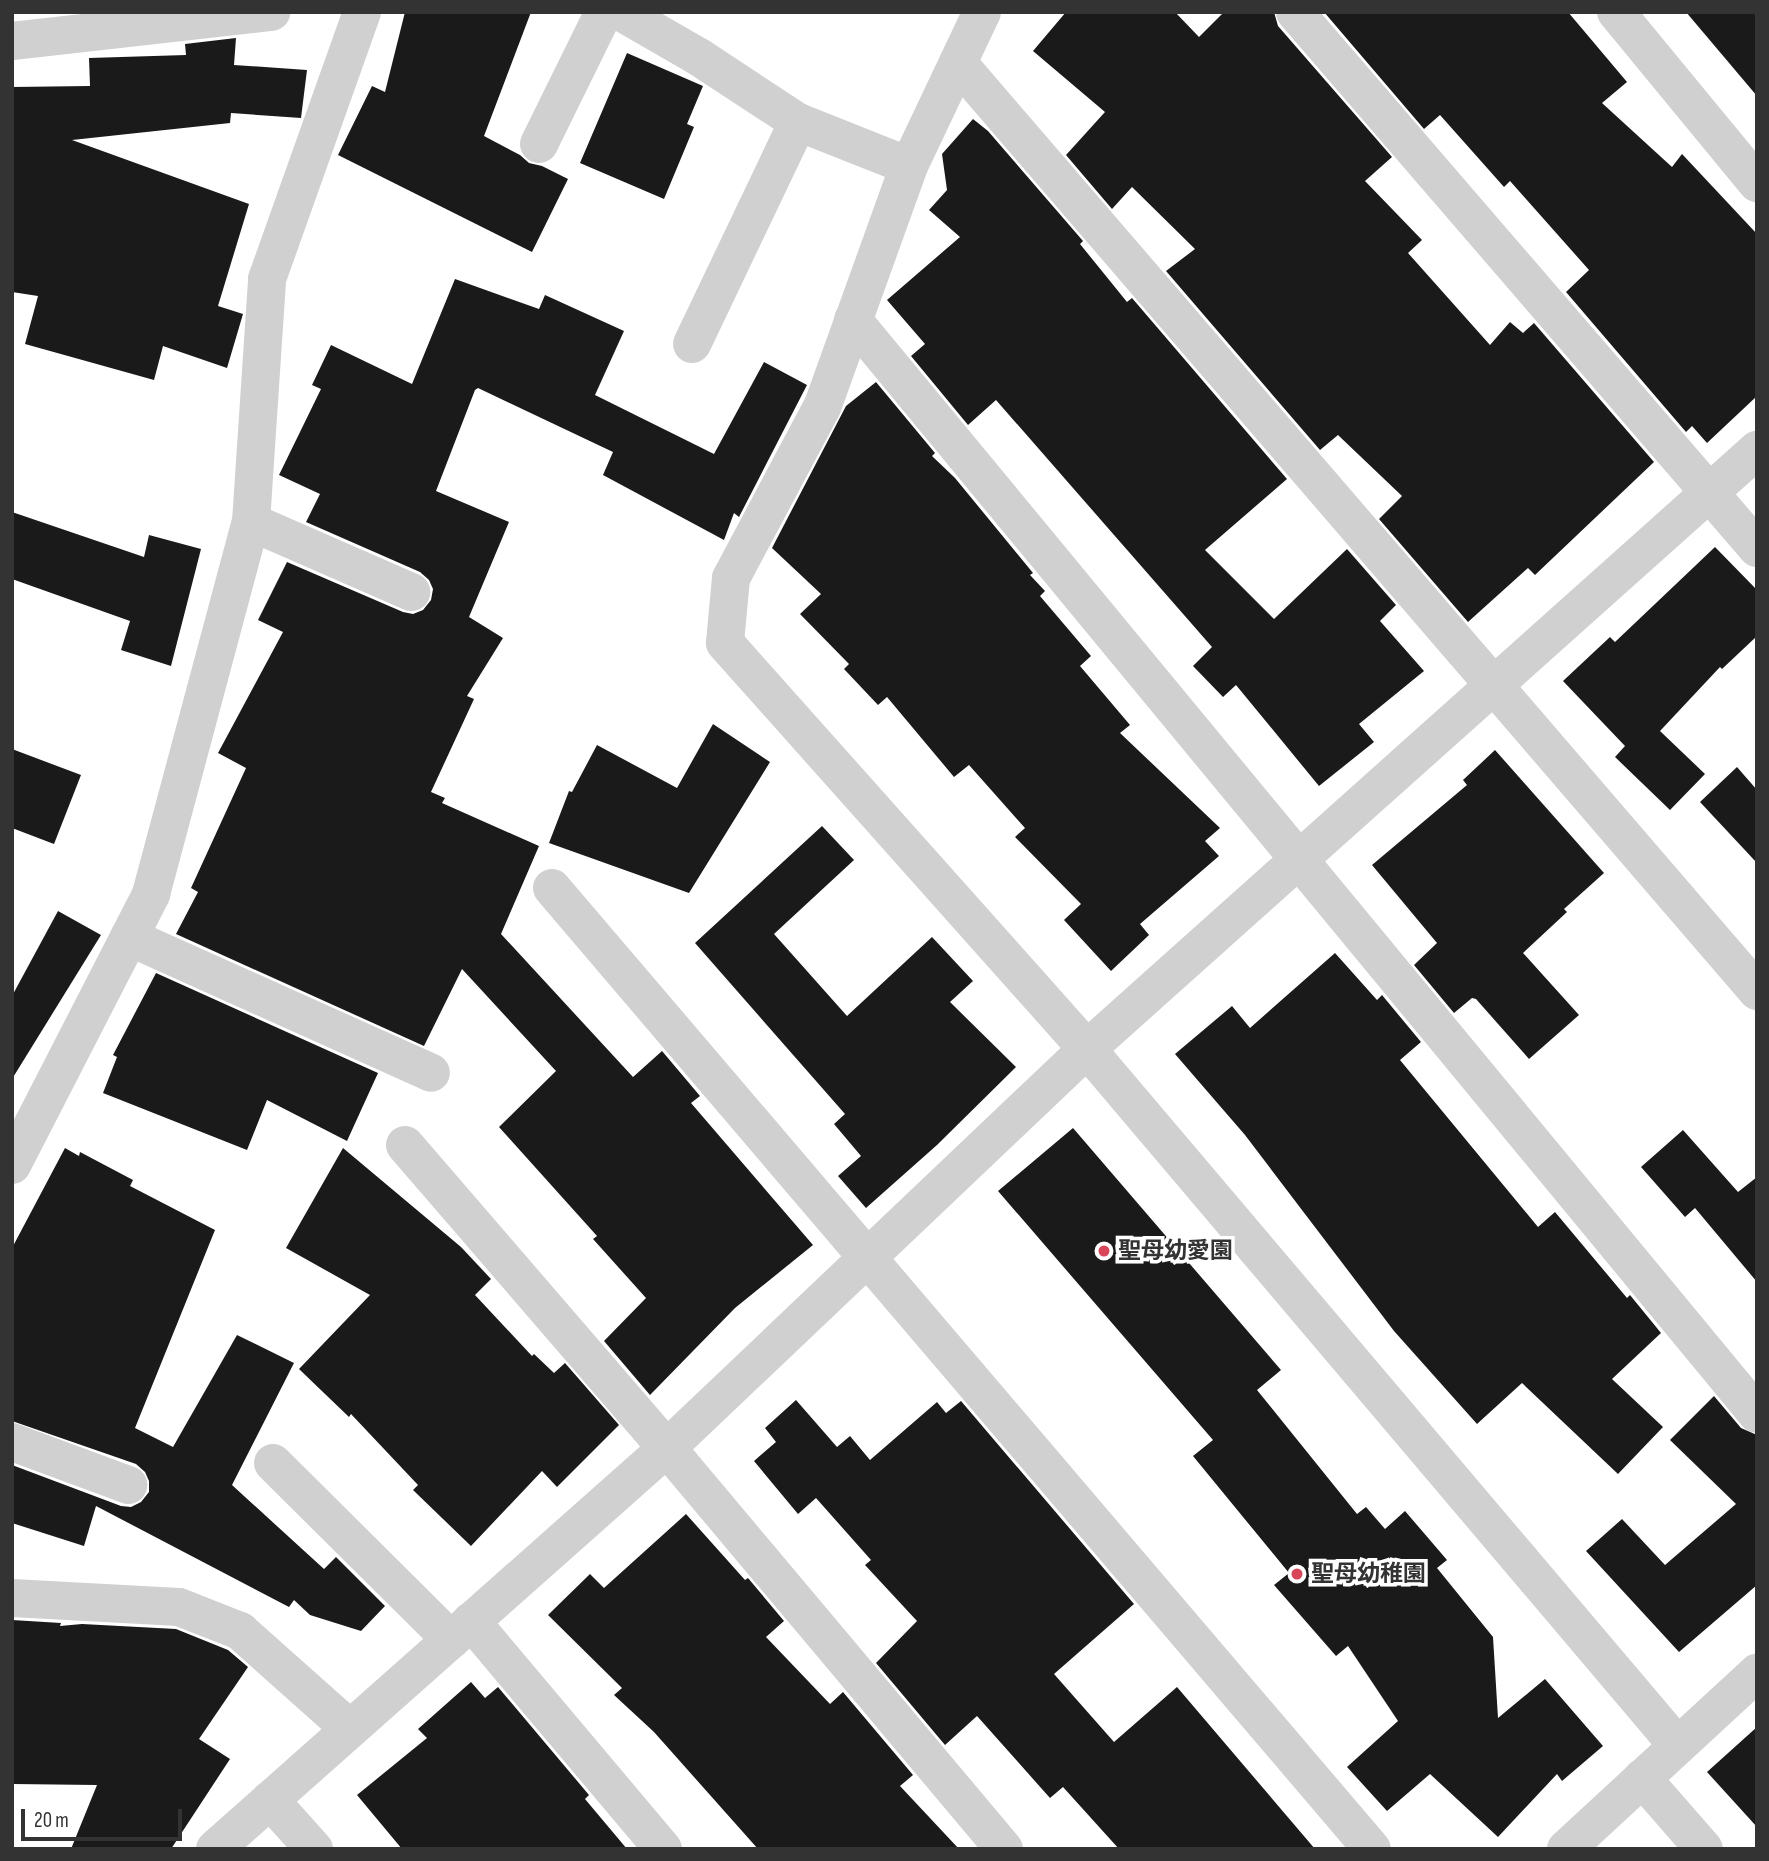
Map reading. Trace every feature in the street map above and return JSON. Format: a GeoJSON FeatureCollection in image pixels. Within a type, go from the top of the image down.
{"type":"FeatureCollection","features":[{"type":"Feature","properties":{"kind":"street"},"geometry":{"type":"LineString","coordinates":[[12,41],[271,12]]}},
{"type":"Feature","properties":{"kind":"street"},"geometry":{"type":"LineString","coordinates":[[12,1165],[151,894],[251,522],[267,279],[362,12]]}},
{"type":"Feature","properties":{"kind":"street"},"geometry":{"type":"LineString","coordinates":[[540,144],[604,12]]}},
{"type":"Feature","properties":{"kind":"street"},"geometry":{"type":"LineString","coordinates":[[621,12],[699,57],[797,122],[909,166]]}},
{"type":"Feature","properties":{"kind":"street"},"geometry":{"type":"LineString","coordinates":[[982,12],[909,166],[822,407],[731,578],[725,643],[1087,1049],[1677,1745]]}},
{"type":"Feature","properties":{"kind":"street"},"geometry":{"type":"LineString","coordinates":[[1295,12],[1757,548]]}},
{"type":"Feature","properties":{"kind":"street"},"geometry":{"type":"LineString","coordinates":[[1627,16],[1757,183]]}},
{"type":"Feature","properties":{"kind":"street"},"geometry":{"type":"LineString","coordinates":[[958,63],[1757,991]]}},
{"type":"Feature","properties":{"kind":"street"},"geometry":{"type":"LineString","coordinates":[[692,344],[797,122]]}},
{"type":"Feature","properties":{"kind":"street"},"geometry":{"type":"LineString","coordinates":[[853,320],[1297,862],[1757,1414]]}},
{"type":"Feature","properties":{"kind":"street"},"geometry":{"type":"LineString","coordinates":[[215,1849],[667,1448],[1087,1049],[1757,450]]}},
{"type":"Feature","properties":{"kind":"street"},"geometry":{"type":"LineString","coordinates":[[251,522],[411,592]]}},
{"type":"Feature","properties":{"kind":"street"},"geometry":{"type":"LineString","coordinates":[[552,888],[869,1256],[1372,1849]]}},
{"type":"Feature","properties":{"kind":"street"},"geometry":{"type":"LineString","coordinates":[[129,937],[431,1073]]}},
{"type":"Feature","properties":{"kind":"street"},"geometry":{"type":"LineString","coordinates":[[405,1145],[667,1448],[1004,1849]]}},
{"type":"Feature","properties":{"kind":"street"},"geometry":{"type":"LineString","coordinates":[[12,1442],[128,1485]]}},
{"type":"Feature","properties":{"kind":"street"},"geometry":{"type":"LineString","coordinates":[[273,1463],[461,1630],[663,1849]]}},
{"type":"Feature","properties":{"kind":"street"},"geometry":{"type":"LineString","coordinates":[[12,1598],[179,1607],[240,1631],[350,1729]]}},
{"type":"Feature","properties":{"kind":"street"},"geometry":{"type":"LineString","coordinates":[[1566,1849],[1757,1673]]}},
{"type":"Feature","properties":{"kind":"street"},"geometry":{"type":"LineString","coordinates":[[1642,1779],[1704,1849]]}},
{"type":"Feature","properties":{"kind":"street"},"geometry":{"type":"LineString","coordinates":[[270,1800],[314,1849]]}},
{"type":"Feature","properties":{"kind":"building"},"geometry":{"type":"Polygon","coordinates":[[[405,12],[531,12],[484,136],[520,155],[529,163],[542,166],[568,179],[532,252],[338,155],[372,86],[385,92],[405,12]]]}},
{"type":"Feature","properties":{"kind":"building"},"geometry":{"type":"Polygon","coordinates":[[[1066,12],[1175,12],[1199,37],[1224,12],[1274,12],[1278,26],[1392,157],[1365,181],[1422,240],[1408,253],[1490,345],[1510,322],[1523,333],[1534,323],[1654,462],[1535,575],[1528,568],[1468,622],[1379,519],[1402,496],[1338,435],[1320,450],[1166,271],[1195,249],[1132,187],[1112,209],[1066,155],[1105,112],[1033,51],[1066,12]]]}},
{"type":"Feature","properties":{"kind":"building"},"geometry":{"type":"Polygon","coordinates":[[[1324,12],[1568,12],[1627,82],[1602,103],[1672,167],[1682,154],[1757,234],[1757,396],[1707,443],[1692,426],[1686,432],[1566,292],[1589,270],[1510,181],[1504,187],[1440,115],[1424,129],[1324,12]]]}},
{"type":"Feature","properties":{"kind":"building"},"geometry":{"type":"Polygon","coordinates":[[[1686,12],[1757,12],[1757,96],[1686,12]]]}},
{"type":"Feature","properties":{"kind":"building"},"geometry":{"type":"Polygon","coordinates":[[[236,38],[234,65],[307,70],[301,118],[231,113],[230,123],[72,140],[249,204],[218,306],[243,314],[227,368],[163,346],[154,380],[25,344],[38,296],[12,292],[12,87],[90,86],[89,58],[186,55],[185,44],[236,38]]]}},
{"type":"Feature","properties":{"kind":"building"},"geometry":{"type":"Polygon","coordinates":[[[627,53],[703,86],[687,124],[694,127],[664,199],[580,163],[627,53]]]}},
{"type":"Feature","properties":{"kind":"building"},"geometry":{"type":"Polygon","coordinates":[[[973,119],[988,131],[1083,241],[1080,244],[1127,302],[1132,298],[1287,479],[1205,550],[1274,619],[1347,549],[1396,605],[1380,621],[1424,671],[1359,724],[1374,742],[1319,786],[1236,685],[1223,697],[1193,666],[1212,647],[996,400],[968,425],[911,356],[925,344],[887,300],[960,237],[929,210],[947,190],[942,154],[973,119]]]}},
{"type":"Feature","properties":{"kind":"building"},"geometry":{"type":"Polygon","coordinates":[[[455,279],[539,309],[545,295],[624,331],[595,395],[714,454],[764,362],[807,385],[739,517],[734,513],[724,540],[603,475],[613,452],[478,388],[436,491],[509,522],[469,617],[503,638],[467,696],[474,699],[431,792],[445,798],[442,803],[539,846],[501,934],[633,1077],[662,1051],[700,1096],[691,1103],[813,1245],[735,1308],[650,1395],[604,1341],[646,1298],[593,1239],[597,1236],[499,1127],[556,1071],[462,969],[424,1046],[176,934],[198,892],[191,888],[246,768],[218,753],[283,632],[258,620],[287,562],[403,612],[413,614],[423,610],[431,600],[433,589],[429,580],[420,572],[306,522],[320,494],[279,475],[321,389],[312,385],[331,345],[412,384],[455,279]]]}},
{"type":"Feature","properties":{"kind":"building"},"geometry":{"type":"Polygon","coordinates":[[[876,382],[935,453],[932,456],[955,478],[1033,573],[1030,575],[1045,591],[1040,596],[1091,656],[1080,666],[1130,725],[1120,733],[1220,828],[1205,841],[1219,856],[1140,924],[1149,935],[1111,971],[1064,920],[1081,904],[1015,837],[1025,828],[969,765],[954,777],[887,697],[878,705],[844,669],[849,664],[800,614],[821,594],[772,548],[846,406],[876,382]]]}},
{"type":"Feature","properties":{"kind":"building"},"geometry":{"type":"Polygon","coordinates":[[[12,512],[144,557],[149,535],[201,549],[171,666],[121,650],[130,621],[12,579],[12,512]]]}},
{"type":"Feature","properties":{"kind":"building"},"geometry":{"type":"Polygon","coordinates":[[[1715,547],[1757,590],[1757,636],[1722,669],[1720,667],[1660,731],[1705,774],[1670,810],[1615,757],[1625,746],[1563,681],[1610,637],[1615,642],[1715,547]]]}},
{"type":"Feature","properties":{"kind":"building"},"geometry":{"type":"Polygon","coordinates":[[[713,724],[770,762],[689,893],[549,843],[569,791],[572,792],[597,745],[677,788],[713,724]]]}},
{"type":"Feature","properties":{"kind":"building"},"geometry":{"type":"Polygon","coordinates":[[[12,749],[81,775],[54,844],[12,828],[12,749]]]}},
{"type":"Feature","properties":{"kind":"building"},"geometry":{"type":"Polygon","coordinates":[[[1495,750],[1604,873],[1564,909],[1567,912],[1523,953],[1579,1015],[1529,1059],[1476,999],[1472,998],[1454,1013],[1414,965],[1437,943],[1372,865],[1467,785],[1463,780],[1495,750]]]}},
{"type":"Feature","properties":{"kind":"building"},"geometry":{"type":"Polygon","coordinates":[[[1737,767],[1757,790],[1757,863],[1700,802],[1737,767]]]}},
{"type":"Feature","properties":{"kind":"building"},"geometry":{"type":"Polygon","coordinates":[[[822,826],[854,860],[774,934],[847,1016],[932,937],[973,981],[950,1002],[1016,1067],[937,1145],[866,1208],[838,1176],[861,1156],[834,1124],[845,1114],[695,943],[822,826]]]}},
{"type":"Feature","properties":{"kind":"building"},"geometry":{"type":"Polygon","coordinates":[[[58,911],[101,935],[12,1079],[12,996],[58,911]]]}},
{"type":"Feature","properties":{"kind":"building"},"geometry":{"type":"Polygon","coordinates":[[[1335,953],[1377,1000],[1382,995],[1421,1042],[1400,1060],[1538,1227],[1555,1212],[1627,1298],[1630,1295],[1661,1333],[1612,1379],[1663,1427],[1618,1474],[1522,1383],[1477,1424],[1394,1331],[1245,1135],[1175,1054],[1232,1006],[1250,1028],[1335,953]]]}},
{"type":"Feature","properties":{"kind":"building"},"geometry":{"type":"Polygon","coordinates":[[[156,973],[378,1073],[347,1141],[267,1100],[247,1150],[103,1093],[117,1057],[113,1055],[156,973]]]}},
{"type":"Feature","properties":{"kind":"building"},"geometry":{"type":"Polygon","coordinates":[[[1073,1128],[1281,1370],[1257,1390],[1357,1514],[1366,1507],[1385,1529],[1405,1511],[1447,1560],[1437,1568],[1493,1637],[1498,1718],[1545,1679],[1603,1746],[1562,1781],[1557,1774],[1498,1837],[1430,1774],[1387,1811],[1347,1767],[1398,1721],[1348,1646],[1336,1656],[1274,1585],[1289,1573],[1193,1456],[1213,1440],[998,1191],[1073,1128]]]}},
{"type":"Feature","properties":{"kind":"building"},"geometry":{"type":"Polygon","coordinates":[[[1683,1130],[1738,1192],[1757,1177],[1757,1282],[1695,1208],[1685,1217],[1641,1167],[1683,1130]]]}},
{"type":"Feature","properties":{"kind":"building"},"geometry":{"type":"Polygon","coordinates":[[[65,1148],[79,1156],[80,1152],[133,1180],[130,1186],[215,1230],[135,1428],[173,1447],[237,1335],[294,1363],[232,1485],[324,1569],[336,1557],[385,1606],[361,1631],[310,1615],[294,1600],[289,1607],[96,1506],[84,1546],[12,1523],[12,1465],[121,1506],[131,1507],[141,1502],[149,1492],[149,1481],[145,1472],[136,1464],[12,1421],[12,1248],[65,1148]]]}},
{"type":"Feature","properties":{"kind":"building"},"geometry":{"type":"Polygon","coordinates":[[[343,1148],[461,1247],[491,1279],[475,1295],[532,1356],[534,1354],[554,1373],[565,1363],[619,1425],[557,1487],[542,1471],[471,1546],[413,1490],[418,1485],[351,1414],[349,1417],[299,1369],[370,1295],[286,1248],[343,1148]]]}},
{"type":"Feature","properties":{"kind":"building"},"geometry":{"type":"Polygon","coordinates":[[[1714,1396],[1741,1428],[1757,1435],[1757,1585],[1679,1652],[1586,1551],[1622,1519],[1665,1565],[1736,1504],[1670,1440],[1714,1396]]]}},
{"type":"Feature","properties":{"kind":"building"},"geometry":{"type":"Polygon","coordinates":[[[796,1400],[837,1447],[850,1436],[870,1460],[937,1402],[946,1413],[961,1401],[1134,1604],[1054,1674],[1114,1742],[1177,1687],[1315,1849],[1119,1849],[1063,1787],[1050,1798],[977,1716],[945,1745],[876,1663],[917,1621],[865,1565],[871,1560],[816,1498],[798,1514],[754,1461],[776,1442],[765,1428],[796,1400]]]}},
{"type":"Feature","properties":{"kind":"building"},"geometry":{"type":"Polygon","coordinates":[[[686,1514],[745,1580],[748,1578],[784,1621],[766,1637],[830,1704],[843,1692],[913,1775],[900,1786],[959,1849],[758,1849],[654,1732],[614,1695],[622,1688],[548,1615],[590,1574],[604,1588],[686,1514]]]}},
{"type":"Feature","properties":{"kind":"building"},"geometry":{"type":"Polygon","coordinates":[[[12,1620],[61,1623],[60,1626],[82,1624],[176,1629],[228,1650],[248,1667],[199,1739],[230,1759],[171,1849],[71,1849],[97,1785],[12,1784],[12,1620]]]}},
{"type":"Feature","properties":{"kind":"building"},"geometry":{"type":"Polygon","coordinates":[[[471,1682],[485,1698],[498,1687],[589,1795],[585,1799],[627,1849],[402,1849],[357,1795],[427,1738],[418,1729],[471,1682]]]}},
{"type":"Feature","properties":{"kind":"building"},"geometry":{"type":"Polygon","coordinates":[[[1757,1727],[1757,1827],[1707,1772],[1757,1727]]]}},
{"type":"Feature","properties":{"kind":"place","name":"聖母幼愛園"},"geometry":{"type":"Point","coordinates":[1104,1251]}},
{"type":"Feature","properties":{"kind":"place","name":"聖母幼稚園"},"geometry":{"type":"Point","coordinates":[1297,1574]}}]}
